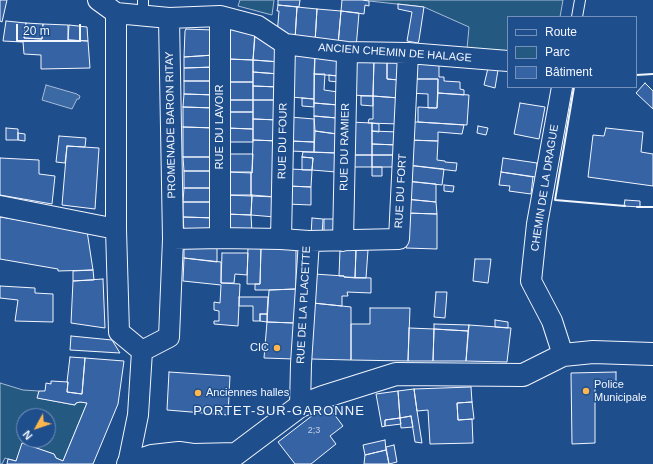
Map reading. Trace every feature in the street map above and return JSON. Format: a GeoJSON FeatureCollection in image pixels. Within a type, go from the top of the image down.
{"type":"FeatureCollection","features":[{"type":"Feature","properties":{"kind":"street"},"geometry":{"type":"LineString","coordinates":[[98,0],[116,13],[143,8],[169,18]]}},
{"type":"Feature","properties":{"kind":"street"},"geometry":{"type":"LineString","coordinates":[[116,13],[116,229],[119,332],[142,350],[138,415],[128,464],[152,456],[179,453],[240,459],[300,406],[323,397],[396,374],[523,375],[563,355],[593,352],[653,354]]}},
{"type":"Feature","properties":{"kind":"street","name":"ANCIEN CHEMIN DE HALAGE"},"geometry":{"type":"LineString","coordinates":[[169,18],[220,16],[258,26],[285,44],[347,52],[408,53],[507,61]]}},
{"type":"Feature","properties":{"kind":"street","name":"RUE DU LAVOIR"},"geometry":{"type":"LineString","coordinates":[[220,16],[220,238]]}},
{"type":"Feature","properties":{"kind":"street","name":"PROMENADE BARON RITAY"},"geometry":{"type":"LineString","coordinates":[[142,350],[169,337],[173,238],[169,18]]}},
{"type":"Feature","properties":{"kind":"street","name":"RUE DU FOUR"},"geometry":{"type":"LineString","coordinates":[[281,238],[285,44]]}},
{"type":"Feature","properties":{"kind":"street","name":"RUE DU RAMIER"},"geometry":{"type":"LineString","coordinates":[[343,241],[347,52]]}},
{"type":"Feature","properties":{"kind":"street","name":"RUE DU FORT"},"geometry":{"type":"LineString","coordinates":[[309,241],[399,239],[408,53]]}},
{"type":"Feature","properties":{"kind":"street","name":"CHEMIN DE LA DRAGUE"},"geometry":{"type":"LineString","coordinates":[[562,88],[537,224],[531,281],[552,321],[563,355]]}},
{"type":"Feature","properties":{"kind":"street"},"geometry":{"type":"LineString","coordinates":[[0,206],[116,229]]}},
{"type":"Feature","properties":{"kind":"street","name":"RUE DE LA PLACETTE"},"geometry":{"type":"LineString","coordinates":[[173,238],[281,238],[309,241],[301,364],[300,406]]}},
{"type":"Feature","properties":{"kind":"lane"},"geometry":{"type":"LineString","coordinates":[[577,16],[580,0]]}},
{"type":"Feature","properties":{"kind":"green space"},"geometry":{"type":"Polygon","coordinates":[[[240,0],[274,0],[272,15],[238,6],[240,0]]]}},
{"type":"Feature","properties":{"kind":"green space"},"geometry":{"type":"Polygon","coordinates":[[[350,0],[563,0],[560,16],[507,16],[507,55],[467,49],[469,27],[424,7],[350,0]]]}},
{"type":"Feature","properties":{"kind":"green space"},"geometry":{"type":"Polygon","coordinates":[[[0,383],[23,390],[39,391],[38,398],[75,405],[76,403],[80,402],[87,403],[63,461],[56,458],[54,454],[35,448],[56,448],[56,408],[16,408],[16,448],[21,448],[16,461],[5,458],[2,464],[0,464],[0,383]]]}},
{"type":"Feature","properties":{"kind":"shaded area"},"geometry":{"type":"Polygon","coordinates":[[[46,85],[77,94],[80,96],[79,99],[77,99],[72,109],[42,100],[46,85]]]}},
{"type":"Feature","properties":{"kind":"building"},"geometry":{"type":"Polygon","coordinates":[[[0,0],[7,0],[2,22],[0,21],[0,0]]]}},
{"type":"Feature","properties":{"kind":"building"},"geometry":{"type":"Polygon","coordinates":[[[278,0],[300,0],[299,7],[278,5],[278,0]]]}},
{"type":"Feature","properties":{"kind":"building"},"geometry":{"type":"Polygon","coordinates":[[[342,0],[369,1],[369,6],[365,5],[364,14],[341,11],[342,0]]]}},
{"type":"Feature","properties":{"kind":"building"},"geometry":{"type":"Polygon","coordinates":[[[398,4],[424,7],[418,43],[407,41],[412,12],[398,9],[398,4]]]}},
{"type":"Feature","properties":{"kind":"building"},"geometry":{"type":"Polygon","coordinates":[[[278,5],[297,7],[295,39],[277,35],[278,5]]]}},
{"type":"Feature","properties":{"kind":"building"},"geometry":{"type":"Polygon","coordinates":[[[297,7],[317,9],[315,42],[295,39],[297,7]]]}},
{"type":"Feature","properties":{"kind":"building"},"geometry":{"type":"Polygon","coordinates":[[[317,9],[341,11],[338,45],[315,42],[317,9]]]}},
{"type":"Feature","properties":{"kind":"building"},"geometry":{"type":"Polygon","coordinates":[[[341,11],[359,13],[356,48],[338,45],[341,11]]]}},
{"type":"Feature","properties":{"kind":"building"},"geometry":{"type":"Polygon","coordinates":[[[6,21],[26,23],[24,38],[42,39],[43,24],[68,25],[68,40],[88,41],[90,68],[41,69],[41,55],[24,54],[23,42],[3,41],[6,21]]]}},
{"type":"Feature","properties":{"kind":"building"},"geometry":{"type":"Polygon","coordinates":[[[227,22],[255,30],[253,60],[226,59],[227,22]]]}},
{"type":"Feature","properties":{"kind":"building"},"geometry":{"type":"Polygon","coordinates":[[[26,23],[43,24],[42,39],[24,38],[26,23]]]}},
{"type":"Feature","properties":{"kind":"building"},"geometry":{"type":"Polygon","coordinates":[[[69,25],[87,27],[88,41],[68,40],[69,25]]]}},
{"type":"Feature","properties":{"kind":"building"},"geometry":{"type":"Polygon","coordinates":[[[186,29],[213,30],[214,55],[184,57],[186,29]]]}},
{"type":"Feature","properties":{"kind":"building"},"geometry":{"type":"Polygon","coordinates":[[[255,36],[280,52],[280,62],[253,60],[255,36]]]}},
{"type":"Feature","properties":{"kind":"building"},"geometry":{"type":"Polygon","coordinates":[[[292,51],[315,54],[314,99],[291,97],[292,51]]]}},
{"type":"Feature","properties":{"kind":"building"},"geometry":{"type":"Polygon","coordinates":[[[315,54],[339,58],[338,76],[314,74],[315,54]]]}},
{"type":"Feature","properties":{"kind":"building"},"geometry":{"type":"Polygon","coordinates":[[[214,55],[215,67],[184,68],[184,57],[214,55]]]}},
{"type":"Feature","properties":{"kind":"building"},"geometry":{"type":"Polygon","coordinates":[[[350,58],[374,59],[373,96],[350,95],[350,58]]]}},
{"type":"Feature","properties":{"kind":"building"},"geometry":{"type":"Polygon","coordinates":[[[229,59],[253,60],[253,82],[229,82],[229,59]]]}},
{"type":"Feature","properties":{"kind":"building"},"geometry":{"type":"Polygon","coordinates":[[[374,59],[387,60],[387,79],[399,80],[399,98],[373,96],[374,59]]]}},
{"type":"Feature","properties":{"kind":"building"},"geometry":{"type":"Polygon","coordinates":[[[253,60],[280,62],[279,74],[253,72],[253,60]]]}},
{"type":"Feature","properties":{"kind":"building"},"geometry":{"type":"Polygon","coordinates":[[[387,60],[399,61],[399,80],[387,79],[387,60]]]}},
{"type":"Feature","properties":{"kind":"building"},"geometry":{"type":"Polygon","coordinates":[[[410,63],[439,63],[439,77],[444,77],[444,81],[460,82],[460,89],[464,90],[464,95],[438,93],[438,79],[409,79],[410,63]]]}},
{"type":"Feature","properties":{"kind":"building"},"geometry":{"type":"Polygon","coordinates":[[[215,67],[216,81],[184,81],[184,68],[215,67]]]}},
{"type":"Feature","properties":{"kind":"building"},"geometry":{"type":"Polygon","coordinates":[[[488,68],[498,70],[495,88],[484,85],[488,68]]]}},
{"type":"Feature","properties":{"kind":"building"},"geometry":{"type":"Polygon","coordinates":[[[253,72],[279,74],[279,87],[253,86],[253,72]]]}},
{"type":"Feature","properties":{"kind":"building"},"geometry":{"type":"Polygon","coordinates":[[[314,74],[325,74],[324,90],[338,92],[338,105],[314,103],[314,74]]]}},
{"type":"Feature","properties":{"kind":"building"},"geometry":{"type":"Polygon","coordinates":[[[329,75],[338,76],[338,82],[329,81],[329,75]]]}},
{"type":"Feature","properties":{"kind":"building"},"geometry":{"type":"Polygon","coordinates":[[[409,79],[438,79],[437,108],[428,108],[428,94],[409,93],[409,79]]]}},
{"type":"Feature","properties":{"kind":"building"},"geometry":{"type":"Polygon","coordinates":[[[184,81],[216,81],[216,95],[184,94],[184,81]]]}},
{"type":"Feature","properties":{"kind":"building"},"geometry":{"type":"Polygon","coordinates":[[[226,82],[253,82],[253,100],[226,100],[226,82]]]}},
{"type":"Feature","properties":{"kind":"building"},"geometry":{"type":"Polygon","coordinates":[[[645,83],[653,91],[653,109],[636,93],[645,83]]]}},
{"type":"Feature","properties":{"kind":"building"},"geometry":{"type":"Polygon","coordinates":[[[253,86],[279,87],[279,100],[253,100],[253,86]]]}},
{"type":"Feature","properties":{"kind":"building"},"geometry":{"type":"Polygon","coordinates":[[[438,93],[469,95],[467,125],[418,122],[418,107],[437,108],[438,93]]]}},
{"type":"Feature","properties":{"kind":"building"},"geometry":{"type":"Polygon","coordinates":[[[184,94],[216,95],[215,108],[183,107],[184,94]]]}},
{"type":"Feature","properties":{"kind":"building"},"geometry":{"type":"Polygon","coordinates":[[[361,96],[373,96],[373,106],[361,105],[361,96]]]}},
{"type":"Feature","properties":{"kind":"building"},"geometry":{"type":"Polygon","coordinates":[[[373,96],[399,98],[399,124],[368,123],[369,119],[373,119],[373,96]]]}},
{"type":"Feature","properties":{"kind":"building"},"geometry":{"type":"Polygon","coordinates":[[[302,98],[314,99],[314,107],[302,106],[302,98]]]}},
{"type":"Feature","properties":{"kind":"building"},"geometry":{"type":"Polygon","coordinates":[[[226,100],[253,100],[253,112],[226,112],[226,100]]]}},
{"type":"Feature","properties":{"kind":"building"},"geometry":{"type":"Polygon","coordinates":[[[253,100],[279,100],[279,120],[253,119],[253,100]]]}},
{"type":"Feature","properties":{"kind":"building"},"geometry":{"type":"Polygon","coordinates":[[[314,103],[338,105],[337,118],[314,116],[314,103]]]}},
{"type":"Feature","properties":{"kind":"building"},"geometry":{"type":"Polygon","coordinates":[[[520,103],[545,107],[539,139],[514,134],[520,103]]]}},
{"type":"Feature","properties":{"kind":"building"},"geometry":{"type":"Polygon","coordinates":[[[183,107],[215,108],[216,128],[183,127],[183,107]]]}},
{"type":"Feature","properties":{"kind":"building"},"geometry":{"type":"Polygon","coordinates":[[[226,112],[253,112],[253,129],[226,128],[226,112]]]}},
{"type":"Feature","properties":{"kind":"building"},"geometry":{"type":"Polygon","coordinates":[[[314,116],[337,118],[337,134],[315,131],[314,116]]]}},
{"type":"Feature","properties":{"kind":"building"},"geometry":{"type":"Polygon","coordinates":[[[290,117],[314,119],[314,142],[290,141],[290,117]]]}},
{"type":"Feature","properties":{"kind":"building"},"geometry":{"type":"Polygon","coordinates":[[[253,119],[279,120],[278,141],[253,140],[253,119]]]}},
{"type":"Feature","properties":{"kind":"building"},"geometry":{"type":"Polygon","coordinates":[[[349,122],[372,123],[372,155],[348,155],[349,122]]]}},
{"type":"Feature","properties":{"kind":"building"},"geometry":{"type":"Polygon","coordinates":[[[409,122],[464,125],[462,134],[438,132],[438,141],[408,140],[409,122]]]}},
{"type":"Feature","properties":{"kind":"building"},"geometry":{"type":"Polygon","coordinates":[[[372,123],[379,124],[379,132],[372,131],[372,123]]]}},
{"type":"Feature","properties":{"kind":"building"},"geometry":{"type":"Polygon","coordinates":[[[478,126],[488,128],[486,135],[477,133],[478,126]]]}},
{"type":"Feature","properties":{"kind":"building"},"geometry":{"type":"Polygon","coordinates":[[[183,127],[216,128],[216,157],[183,157],[183,127]]]}},
{"type":"Feature","properties":{"kind":"building"},"geometry":{"type":"Polygon","coordinates":[[[6,128],[18,129],[18,140],[6,140],[6,128]]]}},
{"type":"Feature","properties":{"kind":"building"},"geometry":{"type":"Polygon","coordinates":[[[226,128],[253,129],[253,142],[226,142],[226,128]]]}},
{"type":"Feature","properties":{"kind":"building"},"geometry":{"type":"Polygon","coordinates":[[[606,128],[643,132],[641,152],[653,154],[653,186],[588,177],[593,135],[604,136],[606,128]]]}},
{"type":"Feature","properties":{"kind":"building"},"geometry":{"type":"Polygon","coordinates":[[[315,131],[337,134],[337,153],[314,152],[315,131]]]}},
{"type":"Feature","properties":{"kind":"building"},"geometry":{"type":"Polygon","coordinates":[[[372,131],[398,132],[398,145],[372,144],[372,131]]]}},
{"type":"Feature","properties":{"kind":"building"},"geometry":{"type":"Polygon","coordinates":[[[18,133],[25,134],[25,141],[18,140],[18,133]]]}},
{"type":"Feature","properties":{"kind":"building"},"geometry":{"type":"Polygon","coordinates":[[[59,136],[86,138],[85,147],[67,146],[65,163],[56,162],[59,136]]]}},
{"type":"Feature","properties":{"kind":"building"},"geometry":{"type":"Polygon","coordinates":[[[253,140],[278,141],[276,197],[251,196],[253,140]]]}},
{"type":"Feature","properties":{"kind":"building"},"geometry":{"type":"Polygon","coordinates":[[[408,140],[438,141],[437,160],[457,163],[456,171],[407,165],[408,140]]]}},
{"type":"Feature","properties":{"kind":"building"},"geometry":{"type":"Polygon","coordinates":[[[290,141],[314,142],[314,152],[290,151],[290,141]]]}},
{"type":"Feature","properties":{"kind":"building"},"geometry":{"type":"Polygon","coordinates":[[[372,144],[398,145],[397,155],[372,155],[372,144]]]}},
{"type":"Feature","properties":{"kind":"building"},"geometry":{"type":"Polygon","coordinates":[[[67,146],[99,148],[95,209],[62,205],[67,146]]]}},
{"type":"Feature","properties":{"kind":"building"},"geometry":{"type":"Polygon","coordinates":[[[303,152],[337,153],[336,172],[312,170],[313,158],[302,157],[303,152]]]}},
{"type":"Feature","properties":{"kind":"building"},"geometry":{"type":"Polygon","coordinates":[[[228,154],[253,154],[252,173],[228,172],[228,154]]]}},
{"type":"Feature","properties":{"kind":"building"},"geometry":{"type":"Polygon","coordinates":[[[348,155],[372,155],[372,167],[348,167],[348,155]]]}},
{"type":"Feature","properties":{"kind":"building"},"geometry":{"type":"Polygon","coordinates":[[[372,155],[397,155],[396,167],[372,167],[372,155]]]}},
{"type":"Feature","properties":{"kind":"building"},"geometry":{"type":"Polygon","coordinates":[[[183,157],[216,157],[216,171],[184,171],[183,157]]]}},
{"type":"Feature","properties":{"kind":"building"},"geometry":{"type":"Polygon","coordinates":[[[302,157],[313,158],[312,170],[302,170],[302,157]]]}},
{"type":"Feature","properties":{"kind":"building"},"geometry":{"type":"Polygon","coordinates":[[[0,158],[39,160],[39,174],[55,176],[52,204],[0,195],[0,158]]]}},
{"type":"Feature","properties":{"kind":"building"},"geometry":{"type":"Polygon","coordinates":[[[503,158],[537,163],[536,177],[501,172],[503,158]]]}},
{"type":"Feature","properties":{"kind":"building"},"geometry":{"type":"Polygon","coordinates":[[[407,165],[444,169],[442,185],[406,181],[407,165]]]}},
{"type":"Feature","properties":{"kind":"building"},"geometry":{"type":"Polygon","coordinates":[[[372,167],[382,167],[382,176],[372,176],[372,167]]]}},
{"type":"Feature","properties":{"kind":"building"},"geometry":{"type":"Polygon","coordinates":[[[289,169],[312,170],[311,187],[288,186],[289,169]]]}},
{"type":"Feature","properties":{"kind":"building"},"geometry":{"type":"Polygon","coordinates":[[[184,171],[216,171],[216,188],[184,188],[184,171]]]}},
{"type":"Feature","properties":{"kind":"building"},"geometry":{"type":"Polygon","coordinates":[[[226,172],[251,172],[251,196],[225,195],[226,172]]]}},
{"type":"Feature","properties":{"kind":"building"},"geometry":{"type":"Polygon","coordinates":[[[501,172],[533,177],[531,194],[509,191],[510,186],[499,185],[501,172]]]}},
{"type":"Feature","properties":{"kind":"building"},"geometry":{"type":"Polygon","coordinates":[[[406,181],[436,184],[436,202],[405,199],[406,181]]]}},
{"type":"Feature","properties":{"kind":"building"},"geometry":{"type":"Polygon","coordinates":[[[444,185],[454,186],[453,192],[444,191],[444,185]]]}},
{"type":"Feature","properties":{"kind":"building"},"geometry":{"type":"Polygon","coordinates":[[[288,186],[311,187],[311,205],[287,204],[288,186]]]}},
{"type":"Feature","properties":{"kind":"building"},"geometry":{"type":"Polygon","coordinates":[[[184,188],[216,188],[216,202],[183,202],[184,188]]]}},
{"type":"Feature","properties":{"kind":"building"},"geometry":{"type":"Polygon","coordinates":[[[225,195],[252,195],[251,215],[226,214],[225,195]]]}},
{"type":"Feature","properties":{"kind":"building"},"geometry":{"type":"Polygon","coordinates":[[[252,195],[276,197],[275,217],[251,215],[252,195]]]}},
{"type":"Feature","properties":{"kind":"building"},"geometry":{"type":"Polygon","coordinates":[[[405,199],[436,202],[437,214],[406,213],[405,199]]]}},
{"type":"Feature","properties":{"kind":"building"},"geometry":{"type":"Polygon","coordinates":[[[625,200],[640,201],[640,207],[624,206],[625,200]]]}},
{"type":"Feature","properties":{"kind":"building"},"geometry":{"type":"Polygon","coordinates":[[[183,202],[216,202],[216,218],[183,217],[183,202]]]}},
{"type":"Feature","properties":{"kind":"building"},"geometry":{"type":"Polygon","coordinates":[[[406,213],[437,214],[437,249],[406,248],[406,213]]]}},
{"type":"Feature","properties":{"kind":"building"},"geometry":{"type":"Polygon","coordinates":[[[226,214],[251,215],[252,233],[227,234],[226,214]]]}},
{"type":"Feature","properties":{"kind":"building"},"geometry":{"type":"Polygon","coordinates":[[[0,217],[87,231],[93,270],[58,271],[58,269],[0,259],[0,217]]]}},
{"type":"Feature","properties":{"kind":"building"},"geometry":{"type":"Polygon","coordinates":[[[183,217],[216,218],[217,231],[184,231],[183,217]]]}},
{"type":"Feature","properties":{"kind":"building"},"geometry":{"type":"Polygon","coordinates":[[[312,218],[323,219],[322,236],[311,236],[312,218]]]}},
{"type":"Feature","properties":{"kind":"building"},"geometry":{"type":"Polygon","coordinates":[[[324,219],[335,219],[334,237],[324,236],[324,219]]]}},
{"type":"Feature","properties":{"kind":"building"},"geometry":{"type":"Polygon","coordinates":[[[184,243],[217,244],[217,262],[184,258],[184,243]]]}},
{"type":"Feature","properties":{"kind":"building"},"geometry":{"type":"Polygon","coordinates":[[[248,246],[261,247],[260,284],[247,284],[248,246]]]}},
{"type":"Feature","properties":{"kind":"building"},"geometry":{"type":"Polygon","coordinates":[[[261,247],[296,248],[296,289],[255,290],[255,284],[260,284],[261,247]]]}},
{"type":"Feature","properties":{"kind":"building"},"geometry":{"type":"Polygon","coordinates":[[[340,250],[356,250],[355,278],[339,276],[340,250]]]}},
{"type":"Feature","properties":{"kind":"building"},"geometry":{"type":"Polygon","coordinates":[[[356,250],[368,250],[366,278],[355,278],[356,250]]]}},
{"type":"Feature","properties":{"kind":"building"},"geometry":{"type":"Polygon","coordinates":[[[222,253],[248,253],[247,275],[235,274],[234,283],[221,283],[222,253]]]}},
{"type":"Feature","properties":{"kind":"building"},"geometry":{"type":"Polygon","coordinates":[[[184,258],[221,262],[221,283],[240,284],[238,326],[214,324],[214,321],[219,321],[219,311],[214,310],[214,302],[220,303],[221,285],[183,281],[184,258]]]}},
{"type":"Feature","properties":{"kind":"building"},"geometry":{"type":"Polygon","coordinates":[[[475,259],[491,259],[488,283],[473,281],[475,259]]]}},
{"type":"Feature","properties":{"kind":"building"},"geometry":{"type":"Polygon","coordinates":[[[93,270],[94,280],[73,281],[73,271],[93,270]]]}},
{"type":"Feature","properties":{"kind":"building"},"geometry":{"type":"Polygon","coordinates":[[[314,274],[371,278],[371,293],[347,292],[348,296],[342,296],[342,306],[313,303],[314,274]]]}},
{"type":"Feature","properties":{"kind":"building"},"geometry":{"type":"Polygon","coordinates":[[[103,279],[105,328],[71,323],[73,281],[103,279]]]}},
{"type":"Feature","properties":{"kind":"building"},"geometry":{"type":"Polygon","coordinates":[[[0,286],[35,288],[35,293],[53,294],[53,322],[15,321],[18,300],[0,298],[0,286]]]}},
{"type":"Feature","properties":{"kind":"building"},"geometry":{"type":"Polygon","coordinates":[[[296,289],[295,323],[267,322],[269,290],[296,289]]]}},
{"type":"Feature","properties":{"kind":"building"},"geometry":{"type":"Polygon","coordinates":[[[436,292],[447,292],[445,318],[434,317],[436,292]]]}},
{"type":"Feature","properties":{"kind":"building"},"geometry":{"type":"Polygon","coordinates":[[[239,297],[268,297],[267,314],[260,314],[260,321],[253,321],[253,306],[239,306],[239,297]]]}},
{"type":"Feature","properties":{"kind":"building"},"geometry":{"type":"Polygon","coordinates":[[[313,303],[351,307],[351,360],[311,359],[313,303]]]}},
{"type":"Feature","properties":{"kind":"building"},"geometry":{"type":"Polygon","coordinates":[[[370,308],[410,308],[408,361],[351,360],[351,324],[370,324],[370,308]]]}},
{"type":"Feature","properties":{"kind":"building"},"geometry":{"type":"Polygon","coordinates":[[[260,314],[267,314],[267,322],[260,321],[260,314]]]}},
{"type":"Feature","properties":{"kind":"building"},"geometry":{"type":"Polygon","coordinates":[[[495,320],[508,322],[508,328],[495,327],[495,320]]]}},
{"type":"Feature","properties":{"kind":"building"},"geometry":{"type":"Polygon","coordinates":[[[267,322],[295,323],[294,359],[264,358],[267,322]]]}},
{"type":"Feature","properties":{"kind":"building"},"geometry":{"type":"Polygon","coordinates":[[[434,324],[469,325],[468,331],[434,329],[434,324]]]}},
{"type":"Feature","properties":{"kind":"building"},"geometry":{"type":"Polygon","coordinates":[[[469,325],[511,328],[507,362],[466,361],[469,325]]]}},
{"type":"Feature","properties":{"kind":"building"},"geometry":{"type":"Polygon","coordinates":[[[409,328],[434,329],[433,361],[408,361],[409,328]]]}},
{"type":"Feature","properties":{"kind":"building"},"geometry":{"type":"Polygon","coordinates":[[[434,329],[468,331],[466,361],[433,361],[434,329]]]}},
{"type":"Feature","properties":{"kind":"building"},"geometry":{"type":"Polygon","coordinates":[[[71,336],[112,340],[120,353],[70,350],[71,336]]]}},
{"type":"Feature","properties":{"kind":"building"},"geometry":{"type":"Polygon","coordinates":[[[70,357],[85,358],[82,394],[67,392],[70,357]]]}},
{"type":"Feature","properties":{"kind":"building"},"geometry":{"type":"Polygon","coordinates":[[[85,358],[124,361],[118,404],[93,464],[7,464],[8,459],[16,461],[20,448],[37,448],[54,454],[56,458],[63,461],[87,403],[80,402],[76,403],[75,405],[37,398],[39,391],[45,391],[46,383],[51,384],[51,381],[68,382],[67,392],[82,394],[85,358]]]}},
{"type":"Feature","properties":{"kind":"building","name":"Anciennes halles"},"geometry":{"type":"Polygon","coordinates":[[[169,372],[230,376],[228,415],[167,410],[169,372]]]}},
{"type":"Feature","properties":{"kind":"building"},"geometry":{"type":"Polygon","coordinates":[[[616,372],[616,384],[595,384],[595,443],[572,444],[571,373],[616,372]]]}},
{"type":"Feature","properties":{"kind":"building"},"geometry":{"type":"Polygon","coordinates":[[[471,387],[472,402],[457,403],[458,420],[472,419],[473,443],[430,444],[428,410],[417,411],[414,389],[471,387]]]}},
{"type":"Feature","properties":{"kind":"building"},"geometry":{"type":"Polygon","coordinates":[[[414,389],[422,443],[415,442],[411,416],[400,418],[398,391],[414,389]]]}},
{"type":"Feature","properties":{"kind":"building"},"geometry":{"type":"Polygon","coordinates":[[[398,391],[400,418],[385,420],[385,426],[382,427],[376,394],[398,391]]]}},
{"type":"Feature","properties":{"kind":"building"},"geometry":{"type":"Polygon","coordinates":[[[472,402],[474,419],[458,420],[457,403],[472,402]]]}},
{"type":"Feature","properties":{"kind":"building"},"geometry":{"type":"Polygon","coordinates":[[[328,406],[343,426],[330,436],[336,444],[311,464],[295,464],[278,442],[313,415],[328,406]]]}},
{"type":"Feature","properties":{"kind":"building"},"geometry":{"type":"Polygon","coordinates":[[[411,416],[413,427],[401,428],[400,418],[411,416]]]}},
{"type":"Feature","properties":{"kind":"building"},"geometry":{"type":"Polygon","coordinates":[[[400,418],[401,424],[385,426],[385,420],[400,418]]]}},
{"type":"Feature","properties":{"kind":"building"},"geometry":{"type":"Polygon","coordinates":[[[385,440],[386,450],[365,455],[363,445],[385,440]]]}},
{"type":"Feature","properties":{"kind":"building"},"geometry":{"type":"Polygon","coordinates":[[[394,445],[397,462],[389,464],[386,447],[394,445]]]}},
{"type":"Feature","properties":{"kind":"building"},"geometry":{"type":"Polygon","coordinates":[[[386,450],[389,464],[364,464],[365,455],[386,450]]]}},
{"type":"Feature","properties":{"kind":"wall"},"geometry":{"type":"LineString","coordinates":[[637,75],[653,74]]}},
{"type":"Feature","properties":{"kind":"wall"},"geometry":{"type":"LineString","coordinates":[[574,88],[555,200],[625,206]]}},
{"type":"Feature","properties":{"kind":"wall"},"geometry":{"type":"LineString","coordinates":[[637,207],[653,207]]}},
{"type":"Feature","properties":{"kind":"place","name":"CIC"},"geometry":{"type":"Point","coordinates":[277,348]}},
{"type":"Feature","properties":{"kind":"place","name":"Police Municipale"},"geometry":{"type":"Point","coordinates":[586,391]}},
{"type":"Feature","properties":{"kind":"place","name":"Anciennes halles"},"geometry":{"type":"Point","coordinates":[198,393]}},
{"type":"Feature","properties":{"kind":"district","name":"PORTET-SUR-GARONNE"},"geometry":{"type":"Point","coordinates":[279,411]}}]}
